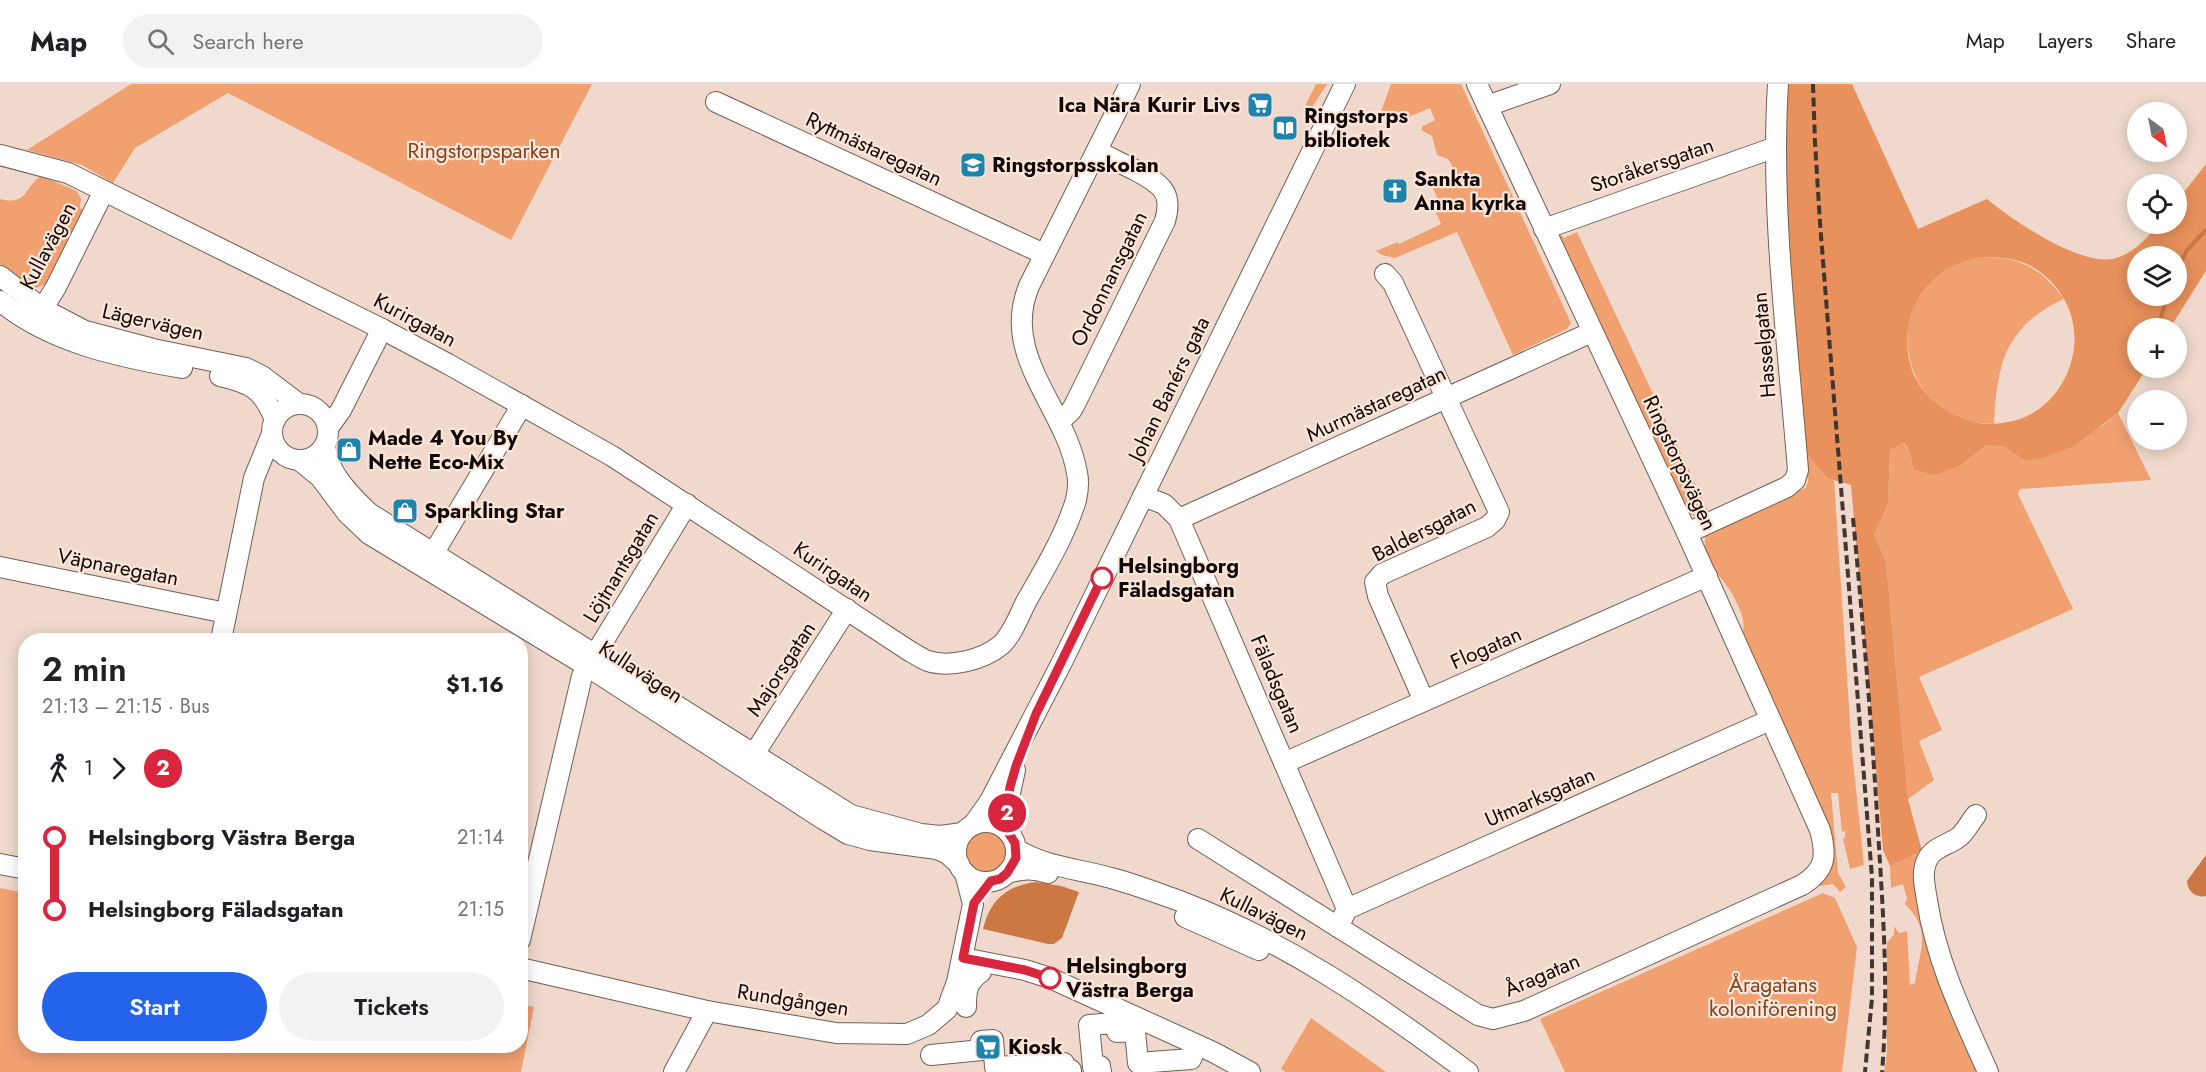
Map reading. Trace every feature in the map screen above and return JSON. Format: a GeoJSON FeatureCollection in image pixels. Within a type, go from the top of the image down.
{"type":"FeatureCollection","features":[{"type":"Feature","properties":{"kind":"street","name":"Kurirgatan"},"geometry":{"type":"LineString","coordinates":[[0,155],[68,172],[382,329],[576,434],[912,652],[930,662],[969,660],[982,656],[1000,645],[1010,632],[1045,568],[1076,500],[1077,472],[1059,422],[1030,362],[1021,333],[1021,318],[1024,296],[1130,84]]}},
{"type":"Feature","properties":{"kind":"street","name":"Johan Banérs gata"},"geometry":{"type":"LineString","coordinates":[[968,829],[990,801],[1036,714],[1345,84]]}},
{"type":"Feature","properties":{"kind":"street","name":"Ringstorpsvägen"},"geometry":{"type":"LineString","coordinates":[[1477,84],[1707,576],[1820,830],[1824,854],[1821,867]]}},
{"type":"Feature","properties":{"kind":"street"},"geometry":{"type":"LineString","coordinates":[[1487,106],[1550,84]]}},
{"type":"Feature","properties":{"kind":"street","name":"Hasselgatan"},"geometry":{"type":"LineString","coordinates":[[1687,533],[1787,487],[1796,480],[1798,470],[1781,256],[1776,147],[1778,84]]}},
{"type":"Feature","properties":{"kind":"street","name":"Ryttmästaregatan"},"geometry":{"type":"LineString","coordinates":[[716,102],[1044,254]]}},
{"type":"Feature","properties":{"kind":"street","name":"Storåkersgatan"},"geometry":{"type":"LineString","coordinates":[[1544,229],[1776,147]]}},
{"type":"Feature","properties":{"kind":"street","name":"Ordonnansgatan"},"geometry":{"type":"LineString","coordinates":[[1059,422],[1075,404],[1165,221],[1168,210],[1166,195],[1157,182],[1097,151]]}},
{"type":"Feature","properties":{"kind":"street","name":"Kullavägen"},"geometry":{"type":"LineString","coordinates":[[38,316],[56,287],[104,191]]}},
{"type":"Feature","properties":{"kind":"street","name":"Baldersgatan"},"geometry":{"type":"LineString","coordinates":[[1385,274],[1394,283],[1499,512],[1495,520],[1487,527],[1382,574],[1376,582],[1378,596],[1424,701]]}},
{"type":"Feature","properties":{"kind":"street","name":"Lägervägen"},"geometry":{"type":"LineString","coordinates":[[0,276],[38,316],[64,338],[131,359],[241,381],[264,396],[274,427]]}},
{"type":"Feature","properties":{"kind":"street","name":"Lägervägen"},"geometry":{"type":"LineString","coordinates":[[0,301],[85,331],[153,349],[246,368],[305,405]]}},
{"type":"Feature","properties":{"kind":"street"},"geometry":{"type":"LineString","coordinates":[[255,478],[266,467],[314,456],[341,410],[382,329]]}},
{"type":"Feature","properties":{"kind":"street","name":"Murmästaregatan"},"geometry":{"type":"LineString","coordinates":[[1179,519],[1592,332]]}},
{"type":"Feature","properties":{"kind":"street"},"geometry":{"type":"LineString","coordinates":[[222,633],[255,478],[274,427],[285,408],[334,402],[348,395]]}},
{"type":"Feature","properties":{"kind":"street"},"geometry":{"type":"LineString","coordinates":[[274,427],[275,443],[280,452],[326,474],[326,437],[322,415],[305,405]]}},
{"type":"Feature","properties":{"kind":"street"},"geometry":{"type":"LineString","coordinates":[[433,554],[522,405]]}},
{"type":"Feature","properties":{"kind":"street","name":"Kullavägen"},"geometry":{"type":"LineString","coordinates":[[326,474],[369,513],[848,834],[870,840],[937,849],[948,854],[962,868]]}},
{"type":"Feature","properties":{"kind":"street","name":"Kullavägen"},"geometry":{"type":"LineString","coordinates":[[326,474],[351,519],[369,534],[754,754],[851,815],[921,834],[940,836],[968,829]]}},
{"type":"Feature","properties":{"kind":"street","name":"Fäladsgatan"},"geometry":{"type":"LineString","coordinates":[[1143,496],[1164,504],[1179,519],[1347,909]]}},
{"type":"Feature","properties":{"kind":"street","name":"Löjtnantsgatan"},"geometry":{"type":"LineString","coordinates":[[528,906],[582,676],[687,504]]}},
{"type":"Feature","properties":{"kind":"street","name":"Väpnaregatan"},"geometry":{"type":"LineString","coordinates":[[0,567],[226,613]]}},
{"type":"Feature","properties":{"kind":"street","name":"Flogatan"},"geometry":{"type":"LineString","coordinates":[[1284,763],[1707,576]]}},
{"type":"Feature","properties":{"kind":"street","name":"Majorsgatan"},"geometry":{"type":"LineString","coordinates":[[754,754],[847,609]]}},
{"type":"Feature","properties":{"kind":"street","name":"Johan Banérs gata"},"geometry":{"type":"LineString","coordinates":[[1012,840],[1007,807],[1010,787],[1036,714]]}},
{"type":"Feature","properties":{"kind":"street","name":"Utmarksgatan"},"geometry":{"type":"LineString","coordinates":[[1347,909],[1770,720]]}},
{"type":"Feature","properties":{"kind":"street"},"geometry":{"type":"LineString","coordinates":[[1976,815],[1958,839],[1938,848],[1930,856],[1923,870],[1928,905],[1942,965],[1988,1072]]}},
{"type":"Feature","properties":{"kind":"street"},"geometry":{"type":"LineString","coordinates":[[985,822],[998,825],[1012,840],[1014,862],[999,877],[974,879],[962,868],[957,848],[968,829],[985,822]]}},
{"type":"Feature","properties":{"kind":"street","name":"Åragatan"},"geometry":{"type":"LineString","coordinates":[[1198,839],[1478,1015],[1493,1019],[1524,1011],[1802,885],[1816,876],[1821,867]]}},
{"type":"Feature","properties":{"kind":"street","name":"Kullavägen"},"geometry":{"type":"LineString","coordinates":[[1012,840],[1039,860],[1113,878],[1228,920],[1329,974],[1390,1014],[1468,1072]]}},
{"type":"Feature","properties":{"kind":"street"},"geometry":{"type":"LineString","coordinates":[[0,864],[18,867]]}},
{"type":"Feature","properties":{"kind":"street","name":"Rundgången"},"geometry":{"type":"LineString","coordinates":[[528,970],[707,1011],[836,1033],[907,1034],[928,1025],[947,1009],[957,982],[974,903],[962,868]]}},
{"type":"Feature","properties":{"kind":"street","name":"Kullavägen"},"geometry":{"type":"LineString","coordinates":[[999,877],[1025,869],[1036,869],[1179,914],[1312,977],[1397,1032],[1451,1072]]}},
{"type":"Feature","properties":{"kind":"street","name":"Rundgången"},"geometry":{"type":"LineString","coordinates":[[974,903],[999,877]]}},
{"type":"Feature","properties":{"kind":"street"},"geometry":{"type":"LineString","coordinates":[[1338,927],[1347,909]]}},
{"type":"Feature","properties":{"kind":"street"},"geometry":{"type":"LineString","coordinates":[[963,958],[1025,970],[1050,978],[1213,1052],[1250,1072]]}},
{"type":"Feature","properties":{"kind":"street"},"geometry":{"type":"LineString","coordinates":[[966,1007],[966,988],[971,979],[981,972]]}},
{"type":"Feature","properties":{"kind":"street"},"geometry":{"type":"LineString","coordinates":[[674,1072],[707,1011]]}},
{"type":"Feature","properties":{"kind":"street"},"geometry":{"type":"LineString","coordinates":[[1101,1072],[1100,1066],[1093,1067],[1089,1026],[1116,1023],[1117,1032],[1135,1031],[1138,1064],[1191,1059],[1193,1054]]}},
{"type":"Feature","properties":{"kind":"street"},"geometry":{"type":"LineString","coordinates":[[931,1055],[982,1050],[981,1041],[993,1040],[995,1067],[1064,1063],[1065,1070],[1071,1070],[1071,1072]]}},
{"type":"Feature","properties":{"kind":"green space","name":"Ringstorpsparken"},"geometry":{"type":"Polygon","coordinates":[[[131,84],[592,84],[511,240],[228,93],[135,148],[113,183],[82,165],[27,150],[131,84]]]}},
{"type":"Feature","properties":{"kind":"green space"},"geometry":{"type":"Polygon","coordinates":[[[1316,84],[1327,84],[1311,109],[1303,110],[1316,84]]]}},
{"type":"Feature","properties":{"kind":"green space"},"geometry":{"type":"Polygon","coordinates":[[[1391,84],[1461,84],[1571,323],[1567,329],[1513,355],[1457,232],[1395,258],[1376,251],[1398,242],[1399,244],[1441,224],[1436,213],[1443,209],[1439,201],[1432,205],[1430,201],[1437,197],[1431,184],[1443,186],[1453,174],[1448,159],[1437,155],[1432,136],[1421,130],[1423,126],[1435,120],[1430,108],[1401,120],[1381,112],[1391,84]]]}},
{"type":"Feature","properties":{"kind":"green space"},"geometry":{"type":"Polygon","coordinates":[[[41,176],[77,191],[81,199],[80,208],[85,210],[50,282],[34,289],[21,284],[0,264],[0,199],[21,198],[41,176]]]}},
{"type":"Feature","properties":{"kind":"green space"},"geometry":{"type":"Polygon","coordinates":[[[1558,232],[1564,238],[1577,232],[1709,513],[1699,517],[1689,514],[1686,510],[1573,265],[1558,244],[1558,232]]]}},
{"type":"Feature","properties":{"kind":"green space"},"geometry":{"type":"Polygon","coordinates":[[[1982,257],[2008,259],[2029,266],[2047,279],[2064,299],[2029,321],[2008,349],[1998,383],[1994,424],[1960,419],[1949,414],[1933,401],[1921,386],[1912,368],[1908,348],[1908,329],[1913,310],[1922,292],[1936,276],[1947,269],[1982,257]]]}},
{"type":"Feature","properties":{"kind":"green space"},"geometry":{"type":"Polygon","coordinates":[[[2118,413],[2127,431],[2127,450],[2136,450],[2151,480],[2020,489],[2018,494],[2073,609],[1919,677],[1942,730],[1919,741],[1934,780],[1908,799],[1886,561],[1874,535],[1888,504],[1890,450],[1903,441],[1910,453],[1913,469],[1959,466],[1987,445],[2005,447],[2024,460],[2102,426],[2118,413]]]}},
{"type":"Feature","properties":{"kind":"green space"},"geometry":{"type":"Polygon","coordinates":[[[1806,454],[1827,478],[1834,480],[1852,752],[1864,865],[1850,869],[1843,839],[1845,831],[1842,832],[1838,793],[1831,793],[1838,873],[1846,887],[1840,892],[1833,884],[1820,886],[1830,867],[1833,852],[1825,817],[1743,639],[1743,620],[1739,607],[1710,563],[1705,544],[1705,536],[1715,529],[1805,488],[1808,482],[1806,454]]]}},
{"type":"Feature","properties":{"kind":"green space"},"geometry":{"type":"Polygon","coordinates":[[[986,832],[1000,838],[1006,852],[1000,866],[986,872],[972,866],[966,852],[972,838],[986,832]]]}},
{"type":"Feature","properties":{"kind":"green space"},"geometry":{"type":"Polygon","coordinates":[[[1922,851],[1979,1072],[1884,1072],[1887,1053],[1887,943],[1894,934],[1894,926],[1899,933],[1907,931],[1910,985],[1915,983],[1922,942],[1919,924],[1905,904],[1907,899],[1903,884],[1891,888],[1890,866],[1922,851]]]}},
{"type":"Feature","properties":{"kind":"green space"},"geometry":{"type":"Polygon","coordinates":[[[0,888],[18,892],[18,1053],[525,1053],[521,1072],[0,1072],[0,888]]]}},
{"type":"Feature","properties":{"kind":"green space","name":"Åragatans koloniförening"},"geometry":{"type":"Polygon","coordinates":[[[1823,893],[1835,898],[1857,947],[1842,1072],[1565,1072],[1540,1019],[1823,893]]]}},
{"type":"Feature","properties":{"kind":"green space"},"geometry":{"type":"Polygon","coordinates":[[[528,1006],[534,1007],[528,1037],[528,1006]]]}},
{"type":"Feature","properties":{"kind":"green space"},"geometry":{"type":"Polygon","coordinates":[[[1311,1018],[1386,1072],[1286,1072],[1281,1069],[1311,1018]]]}},
{"type":"Feature","properties":{"kind":"shaded area"},"geometry":{"type":"Polygon","coordinates":[[[1786,84],[1852,84],[1918,229],[1987,199],[2030,229],[2067,249],[2102,259],[2116,258],[2127,253],[2127,306],[2184,306],[2176,318],[2127,318],[2127,378],[2141,378],[2133,390],[2127,390],[2127,399],[2118,413],[2074,446],[2040,459],[2024,460],[2005,447],[1987,445],[1959,466],[1934,475],[1913,469],[1910,453],[1904,442],[1890,450],[1888,504],[1874,535],[1886,561],[1908,799],[1922,851],[1890,866],[1883,850],[1851,485],[1827,478],[1806,454],[1784,190],[1786,84]],[[1982,257],[1964,262],[1937,276],[1927,286],[1913,310],[1907,338],[1911,366],[1925,392],[1936,404],[1949,412],[1981,423],[1997,424],[2015,420],[2041,407],[2057,391],[2067,374],[2075,340],[2068,306],[2047,277],[2019,261],[1982,257]]]}},
{"type":"Feature","properties":{"kind":"shaded area"},"geometry":{"type":"Polygon","coordinates":[[[2206,164],[2206,271],[2187,301],[2187,246],[2138,246],[2150,234],[2187,234],[2187,188],[2206,164]]]}},
{"type":"Feature","properties":{"kind":"shaded area"},"geometry":{"type":"Polygon","coordinates":[[[2206,855],[2206,896],[2199,896],[2191,891],[2187,881],[2206,855]]]}},
{"type":"Feature","properties":{"kind":"shaded area"},"geometry":{"type":"Polygon","coordinates":[[[1036,882],[1079,892],[1062,938],[1054,944],[1048,944],[983,929],[990,910],[1001,896],[1016,887],[1036,882]]]}},
{"type":"Feature","properties":{"kind":"waterway"},"geometry":{"type":"LineString","coordinates":[[2187,250],[2206,230]]}},
{"type":"Feature","properties":{"kind":"waterway"},"geometry":{"type":"LineString","coordinates":[[2161,318],[2164,306]]}},
{"type":"Feature","properties":{"kind":"railway"},"geometry":{"type":"LineString","coordinates":[[1813,84],[1820,223],[1872,877],[1872,998],[1865,1072]]}},
{"type":"Feature","properties":{"kind":"railway"},"geometry":{"type":"LineString","coordinates":[[1853,518],[1876,792],[1883,921],[1885,1012],[1882,1072]]}},
{"type":"Feature","properties":{"kind":"bus line","name":"2"},"geometry":{"type":"LineString","coordinates":[[1050,978],[1025,970],[963,958],[974,903],[991,881],[1000,879],[1007,873],[1016,858],[1015,843],[1008,832],[1007,807],[1016,766],[1036,714],[1102,578]]}},
{"type":"Feature","properties":{"kind":"place","name":"Ica Nära Kurir Livs"},"geometry":{"type":"Point","coordinates":[1260,105]}},
{"type":"Feature","properties":{"kind":"place","name":"Ringstorps bibliotek"},"geometry":{"type":"Point","coordinates":[1285,128]}},
{"type":"Feature","properties":{"kind":"place","name":"Ringstorpsskolan"},"geometry":{"type":"Point","coordinates":[973,165]}},
{"type":"Feature","properties":{"kind":"place","name":"Sankta Anna kyrka"},"geometry":{"type":"Point","coordinates":[1395,191]}},
{"type":"Feature","properties":{"kind":"place","name":"Made 4 You By Nette Eco-Mix"},"geometry":{"type":"Point","coordinates":[349,450]}},
{"type":"Feature","properties":{"kind":"place","name":"Sparkling Star"},"geometry":{"type":"Point","coordinates":[405,511]}},
{"type":"Feature","properties":{"kind":"place","name":"Helsingborg Fäladsgatan"},"geometry":{"type":"Point","coordinates":[1102,578]}},
{"type":"Feature","properties":{"kind":"place","name":"Helsingborg Västra Berga"},"geometry":{"type":"Point","coordinates":[1050,978]}},
{"type":"Feature","properties":{"kind":"place","name":"Kiosk"},"geometry":{"type":"Point","coordinates":[988,1047]}}]}
